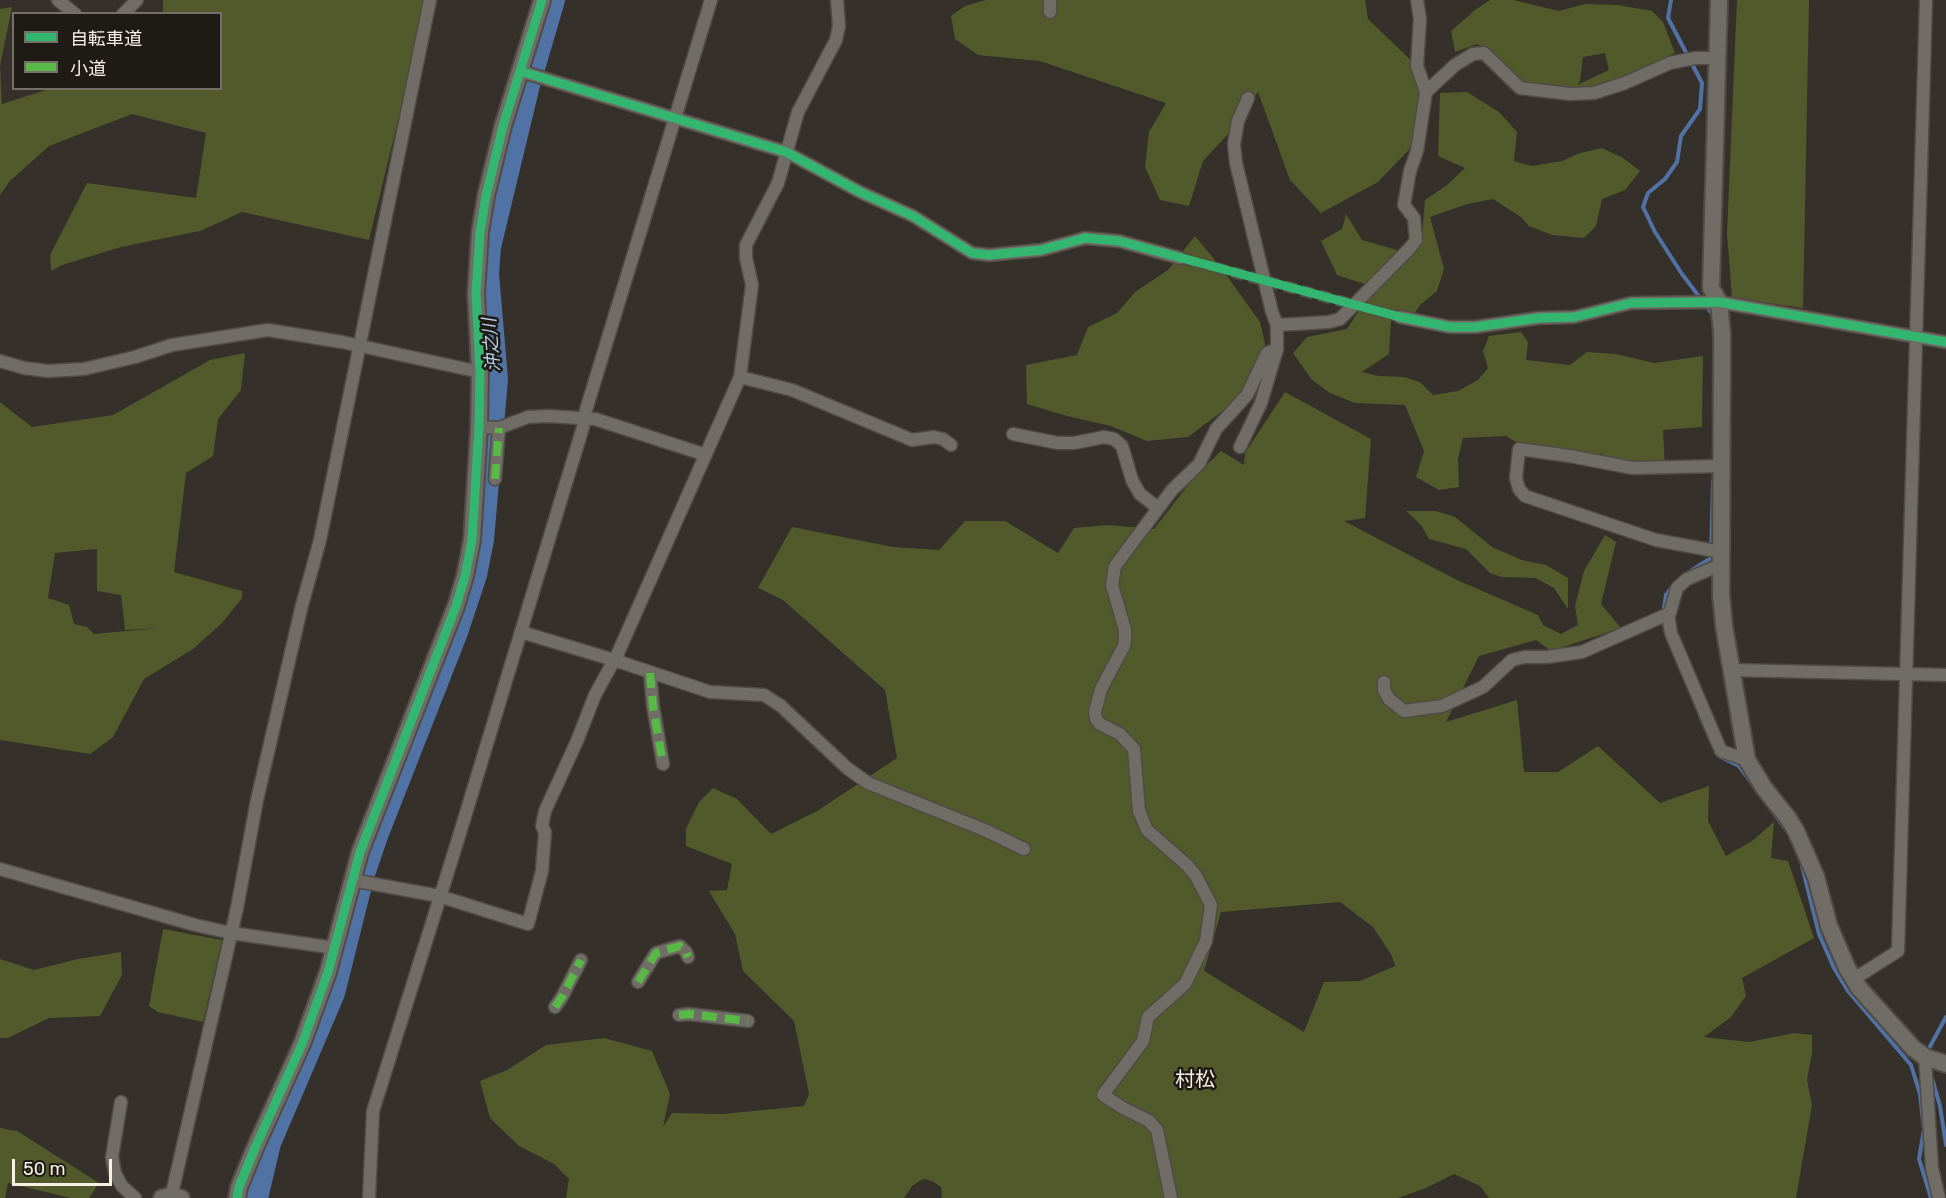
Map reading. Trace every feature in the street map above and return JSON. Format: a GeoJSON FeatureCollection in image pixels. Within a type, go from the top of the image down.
{"type":"FeatureCollection","features":[{"type":"Feature","properties":{"kind":"street"},"geometry":{"type":"LineString","coordinates":[[58,0],[73,12]]}},
{"type":"Feature","properties":{"kind":"street"},"geometry":{"type":"LineString","coordinates":[[125,12],[137,0]]}},
{"type":"Feature","properties":{"kind":"street"},"geometry":{"type":"LineString","coordinates":[[171,1198],[231,933],[260,789],[301,609],[320,540],[430,0]]}},
{"type":"Feature","properties":{"kind":"street"},"geometry":{"type":"LineString","coordinates":[[237,1198],[239,1187],[302,1044],[328,972],[360,852],[456,606],[465,576],[472,540],[478,427],[480,372],[476,294],[480,232],[503,126],[542,0]]}},
{"type":"Feature","properties":{"kind":"street"},"geometry":{"type":"LineString","coordinates":[[369,1198],[373,1111],[521,632],[711,0]]}},
{"type":"Feature","properties":{"kind":"street"},"geometry":{"type":"LineString","coordinates":[[352,880],[439,896],[528,924],[542,871],[545,832],[542,826],[545,811],[595,695],[614,660],[740,377],[752,285],[746,258],[747,245],[778,183],[798,112],[836,40],[839,26],[837,0]]}},
{"type":"Feature","properties":{"kind":"street"},"geometry":{"type":"LineString","coordinates":[[1277,325],[1329,322],[1340,319],[1416,240],[1414,218],[1404,205],[1410,171],[1417,151],[1426,92],[1417,66],[1420,19],[1417,0]]}},
{"type":"Feature","properties":{"kind":"street"},"geometry":{"type":"LineString","coordinates":[[1719,0],[1711,288],[1719,302],[1723,370],[1721,558],[1724,626],[1747,760],[1799,837],[1816,877],[1829,926],[1846,968],[1859,988],[1914,1048],[1925,1057],[1946,1064]]}},
{"type":"Feature","properties":{"kind":"street"},"geometry":{"type":"LineString","coordinates":[[1854,979],[1898,951],[1926,0]]}},
{"type":"Feature","properties":{"kind":"street"},"geometry":{"type":"LineString","coordinates":[[1426,92],[1455,64],[1473,54],[1484,53],[1520,88],[1570,94],[1594,93],[1625,83],[1670,63],[1695,58],[1718,58]]}},
{"type":"Feature","properties":{"kind":"street"},"geometry":{"type":"LineString","coordinates":[[520,71],[786,152],[860,192],[913,216],[972,253],[989,255],[1041,250],[1084,238],[1119,241],[1180,258]]}},
{"type":"Feature","properties":{"kind":"street"},"geometry":{"type":"LineString","coordinates":[[1240,447],[1261,403],[1277,349],[1277,325],[1236,163],[1234,144],[1238,121],[1248,98]]}},
{"type":"Feature","properties":{"kind":"street"},"geometry":{"type":"LineString","coordinates":[[1400,317],[1450,327],[1474,327],[1538,318],[1574,317],[1631,303],[1719,302],[1946,342]]}},
{"type":"Feature","properties":{"kind":"street"},"geometry":{"type":"LineString","coordinates":[[0,361],[24,368],[48,371],[84,369],[172,345],[268,330],[480,372]]}},
{"type":"Feature","properties":{"kind":"street"},"geometry":{"type":"LineString","coordinates":[[1171,1198],[1157,1130],[1149,1121],[1103,1095],[1143,1041],[1148,1017],[1185,984],[1206,941],[1212,905],[1188,866],[1154,839],[1147,830],[1139,811],[1134,749],[1120,734],[1100,724],[1095,712],[1101,689],[1124,646],[1125,639],[1125,630],[1112,585],[1115,566],[1158,508],[1199,464],[1216,429],[1248,395],[1267,353],[1277,349]]}},
{"type":"Feature","properties":{"kind":"street"},"geometry":{"type":"LineString","coordinates":[[740,377],[792,390],[912,440],[934,437],[943,439],[951,445]]}},
{"type":"Feature","properties":{"kind":"street"},"geometry":{"type":"LineString","coordinates":[[478,427],[499,428],[528,417],[595,419],[705,455]]}},
{"type":"Feature","properties":{"kind":"street"},"geometry":{"type":"LineString","coordinates":[[495,479],[499,428]]}},
{"type":"Feature","properties":{"kind":"street"},"geometry":{"type":"LineString","coordinates":[[1013,434],[1058,443],[1074,443],[1104,437],[1114,439],[1122,446],[1132,480],[1140,494],[1158,508]]}},
{"type":"Feature","properties":{"kind":"street"},"geometry":{"type":"LineString","coordinates":[[1721,558],[1656,540],[1525,496],[1519,489],[1516,478],[1519,449],[1632,468],[1722,466]]}},
{"type":"Feature","properties":{"kind":"street"},"geometry":{"type":"LineString","coordinates":[[1721,558],[1687,579],[1677,588],[1668,614],[1671,633],[1721,751],[1747,760]]}},
{"type":"Feature","properties":{"kind":"street"},"geometry":{"type":"LineString","coordinates":[[1384,682],[1384,690],[1389,699],[1404,711],[1442,706],[1483,687],[1512,660],[1582,652],[1668,614]]}},
{"type":"Feature","properties":{"kind":"street"},"geometry":{"type":"LineString","coordinates":[[521,632],[710,692],[764,695],[782,706],[847,768],[868,783],[987,831],[1023,849]]}},
{"type":"Feature","properties":{"kind":"street"},"geometry":{"type":"LineString","coordinates":[[1732,669],[1946,675]]}},
{"type":"Feature","properties":{"kind":"street"},"geometry":{"type":"LineString","coordinates":[[650,673],[663,764]]}},
{"type":"Feature","properties":{"kind":"street"},"geometry":{"type":"LineString","coordinates":[[0,869],[88,896],[231,933],[335,948]]}},
{"type":"Feature","properties":{"kind":"street"},"geometry":{"type":"LineString","coordinates":[[639,982],[656,953],[680,946],[688,957]]}},
{"type":"Feature","properties":{"kind":"street"},"geometry":{"type":"LineString","coordinates":[[555,1007],[581,960]]}},
{"type":"Feature","properties":{"kind":"street"},"geometry":{"type":"LineString","coordinates":[[679,1015],[689,1014],[748,1021]]}},
{"type":"Feature","properties":{"kind":"street"},"geometry":{"type":"LineString","coordinates":[[1925,1057],[1932,1168],[1939,1198]]}},
{"type":"Feature","properties":{"kind":"street"},"geometry":{"type":"LineString","coordinates":[[121,1102],[112,1157],[115,1173],[122,1186],[135,1198]]}},
{"type":"Feature","properties":{"kind":"green space"},"geometry":{"type":"Polygon","coordinates":[[[163,0],[427,0],[369,240],[242,212],[200,231],[121,247],[62,265],[51,271],[50,255],[87,183],[196,198],[206,133],[132,114],[49,146],[10,181],[0,195],[0,66],[2,104],[46,90],[222,90],[222,12],[163,12],[163,0]]]}},
{"type":"Feature","properties":{"kind":"green space"},"geometry":{"type":"Polygon","coordinates":[[[986,0],[1365,0],[1368,19],[1417,66],[1426,92],[1419,139],[1378,182],[1321,213],[1290,180],[1258,92],[1227,135],[1203,161],[1189,206],[1160,200],[1145,167],[1149,132],[1166,103],[1040,61],[978,55],[955,39],[951,16],[965,6],[986,0]]]}},
{"type":"Feature","properties":{"kind":"green space"},"geometry":{"type":"Polygon","coordinates":[[[1490,0],[1513,0],[1559,11],[1585,4],[1618,5],[1652,11],[1663,22],[1675,53],[1602,86],[1567,90],[1520,81],[1492,51],[1477,44],[1455,52],[1451,31],[1490,0]],[[1605,53],[1583,57],[1580,81],[1577,85],[1609,70],[1605,53]]]}},
{"type":"Feature","properties":{"kind":"green space"},"geometry":{"type":"Polygon","coordinates":[[[1737,0],[1809,0],[1803,308],[1732,298],[1727,233],[1737,0]]]}},
{"type":"Feature","properties":{"kind":"green space"},"geometry":{"type":"Polygon","coordinates":[[[12,7],[0,66],[0,9],[12,7]]]}},
{"type":"Feature","properties":{"kind":"green space"},"geometry":{"type":"Polygon","coordinates":[[[1467,92],[1499,112],[1517,132],[1514,161],[1532,166],[1562,161],[1580,153],[1602,148],[1623,158],[1640,171],[1625,190],[1602,199],[1596,226],[1584,238],[1552,235],[1529,226],[1521,217],[1493,199],[1467,204],[1430,217],[1444,269],[1437,291],[1420,305],[1411,319],[1391,321],[1389,354],[1362,372],[1378,376],[1404,377],[1420,382],[1433,395],[1458,391],[1478,380],[1488,368],[1483,351],[1489,336],[1521,332],[1528,342],[1526,360],[1570,365],[1587,352],[1616,354],[1654,363],[1703,356],[1702,427],[1663,430],[1665,468],[1621,466],[1599,452],[1609,463],[1531,451],[1506,436],[1463,438],[1458,459],[1459,487],[1439,490],[1416,477],[1424,451],[1405,405],[1355,403],[1330,393],[1312,380],[1293,353],[1307,337],[1347,329],[1374,287],[1337,275],[1321,241],[1342,229],[1346,214],[1362,240],[1411,254],[1422,236],[1425,200],[1447,185],[1465,168],[1438,156],[1440,93],[1467,92]]]}},
{"type":"Feature","properties":{"kind":"green space"},"geometry":{"type":"Polygon","coordinates":[[[1195,236],[1260,322],[1266,348],[1236,401],[1188,437],[1147,441],[1111,426],[1027,404],[1026,365],[1077,355],[1088,327],[1117,313],[1135,292],[1168,270],[1195,236]]]}},
{"type":"Feature","properties":{"kind":"green space"},"geometry":{"type":"Polygon","coordinates":[[[245,353],[241,390],[218,419],[213,456],[186,473],[174,572],[242,591],[242,598],[222,623],[193,649],[144,679],[113,737],[90,754],[0,740],[0,402],[32,427],[113,415],[210,360],[245,353]],[[97,549],[55,553],[48,598],[69,605],[74,624],[87,627],[94,634],[160,628],[125,630],[121,595],[97,591],[97,549]]]}},
{"type":"Feature","properties":{"kind":"green space"},"geometry":{"type":"Polygon","coordinates":[[[1285,392],[1371,439],[1365,518],[1344,521],[1457,580],[1538,615],[1543,625],[1561,634],[1578,625],[1575,606],[1584,571],[1605,535],[1616,542],[1601,604],[1621,628],[1551,651],[1536,640],[1479,656],[1446,722],[1517,700],[1524,772],[1558,772],[1598,746],[1660,803],[1709,786],[1708,821],[1726,856],[1752,841],[1774,822],[1771,858],[1788,861],[1814,938],[1742,978],[1746,996],[1731,1017],[1704,1037],[1749,1042],[1794,1033],[1812,1035],[1812,1053],[1807,1080],[1812,1105],[1796,1198],[1489,1198],[1480,1186],[1454,1174],[1426,1188],[1398,1198],[942,1198],[941,1187],[932,1181],[923,1179],[912,1186],[904,1198],[566,1198],[569,1179],[554,1164],[519,1146],[490,1118],[480,1081],[507,1070],[546,1045],[604,1038],[652,1051],[670,1094],[663,1127],[672,1113],[723,1114],[804,1106],[809,1094],[794,1021],[743,971],[735,934],[709,891],[727,890],[732,864],[686,846],[686,829],[699,802],[713,788],[737,799],[771,834],[817,811],[897,758],[885,690],[783,600],[758,588],[792,527],[893,547],[939,550],[965,521],[1005,521],[1058,553],[1074,528],[1108,525],[1154,529],[1195,476],[1221,451],[1244,465],[1245,453],[1285,392]],[[1340,902],[1221,912],[1204,971],[1304,1032],[1324,982],[1360,981],[1395,966],[1392,956],[1373,927],[1340,902]]]}},
{"type":"Feature","properties":{"kind":"green space"},"geometry":{"type":"Polygon","coordinates":[[[1406,511],[1436,511],[1455,517],[1492,547],[1522,560],[1546,565],[1568,578],[1568,609],[1554,588],[1535,578],[1502,577],[1490,573],[1466,549],[1429,539],[1421,525],[1406,511]]]}},
{"type":"Feature","properties":{"kind":"green space"},"geometry":{"type":"Polygon","coordinates":[[[163,929],[222,940],[203,1022],[158,1012],[149,1006],[163,929]]]}},
{"type":"Feature","properties":{"kind":"green space"},"geometry":{"type":"Polygon","coordinates":[[[121,952],[122,975],[100,1016],[49,1018],[8,1038],[0,1038],[0,959],[34,970],[78,959],[121,952]]]}},
{"type":"Feature","properties":{"kind":"green space"},"geometry":{"type":"Polygon","coordinates":[[[0,1128],[17,1131],[99,1183],[89,1198],[71,1198],[8,1183],[5,1198],[0,1198],[0,1128]]]}},
{"type":"Feature","properties":{"kind":"waterway","name":"沖之川"},"geometry":{"type":"LineString","coordinates":[[256,1198],[269,1143],[333,993],[362,877],[377,833],[456,632],[475,575],[482,540],[496,379],[487,274],[489,247],[528,85],[553,0]]}},
{"type":"Feature","properties":{"kind":"waterway"},"geometry":{"type":"LineString","coordinates":[[1671,0],[1668,18],[1702,83],[1700,109],[1681,136],[1677,162],[1665,179],[1648,193],[1643,207],[1655,232],[1682,274],[1713,315]]}},
{"type":"Feature","properties":{"kind":"waterway"},"geometry":{"type":"LineString","coordinates":[[1686,574],[1711,558],[1713,481]]}},
{"type":"Feature","properties":{"kind":"waterway"},"geometry":{"type":"LineString","coordinates":[[1665,628],[1662,620],[1666,595],[1672,587]]}},
{"type":"Feature","properties":{"kind":"waterway"},"geometry":{"type":"LineString","coordinates":[[1700,716],[1709,737]]}},
{"type":"Feature","properties":{"kind":"waterway"},"geometry":{"type":"LineString","coordinates":[[1719,756],[1739,766],[1784,827]]}},
{"type":"Feature","properties":{"kind":"waterway"},"geometry":{"type":"LineString","coordinates":[[1802,866],[1819,934],[1834,968],[1848,991],[1911,1065],[1920,1094],[1924,1129],[1919,1159],[1931,1198]]}},
{"type":"Feature","properties":{"kind":"waterway"},"geometry":{"type":"LineString","coordinates":[[1927,1052],[1946,1017]]}},
{"type":"Feature","properties":{"kind":"waterway"},"geometry":{"type":"LineString","coordinates":[[1932,1078],[1940,1106],[1946,1145]]}},
{"type":"Feature","properties":{"kind":"tunnel"},"geometry":{"type":"LineString","coordinates":[[1180,258],[1400,317]]}},
{"type":"Feature","properties":{"kind":"marked path"},"geometry":{"type":"LineString","coordinates":[[495,479],[499,428]]}},
{"type":"Feature","properties":{"kind":"marked path"},"geometry":{"type":"LineString","coordinates":[[650,673],[663,764]]}},
{"type":"Feature","properties":{"kind":"marked path"},"geometry":{"type":"LineString","coordinates":[[638,982],[656,953],[680,946],[688,957]]}},
{"type":"Feature","properties":{"kind":"marked path"},"geometry":{"type":"LineString","coordinates":[[555,1007],[581,960]]}},
{"type":"Feature","properties":{"kind":"marked path"},"geometry":{"type":"LineString","coordinates":[[679,1015],[689,1014],[748,1021]]}},
{"type":"Feature","properties":{"kind":"cycle path"},"geometry":{"type":"LineString","coordinates":[[237,1198],[239,1187],[255,1148],[302,1044],[328,972],[360,852],[456,606],[465,576],[472,540],[479,427],[480,372],[476,294],[480,232],[503,126],[542,0]]}},
{"type":"Feature","properties":{"kind":"cycle path"},"geometry":{"type":"LineString","coordinates":[[520,71],[786,152],[860,192],[913,216],[972,253],[989,255],[1041,250],[1085,238],[1119,241],[1400,317],[1450,327],[1475,327],[1538,318],[1574,317],[1631,303],[1719,302],[1946,342]]}},
{"type":"Feature","properties":{"kind":"district","name":"村松"},"geometry":{"type":"Point","coordinates":[1195,1080]}}]}
